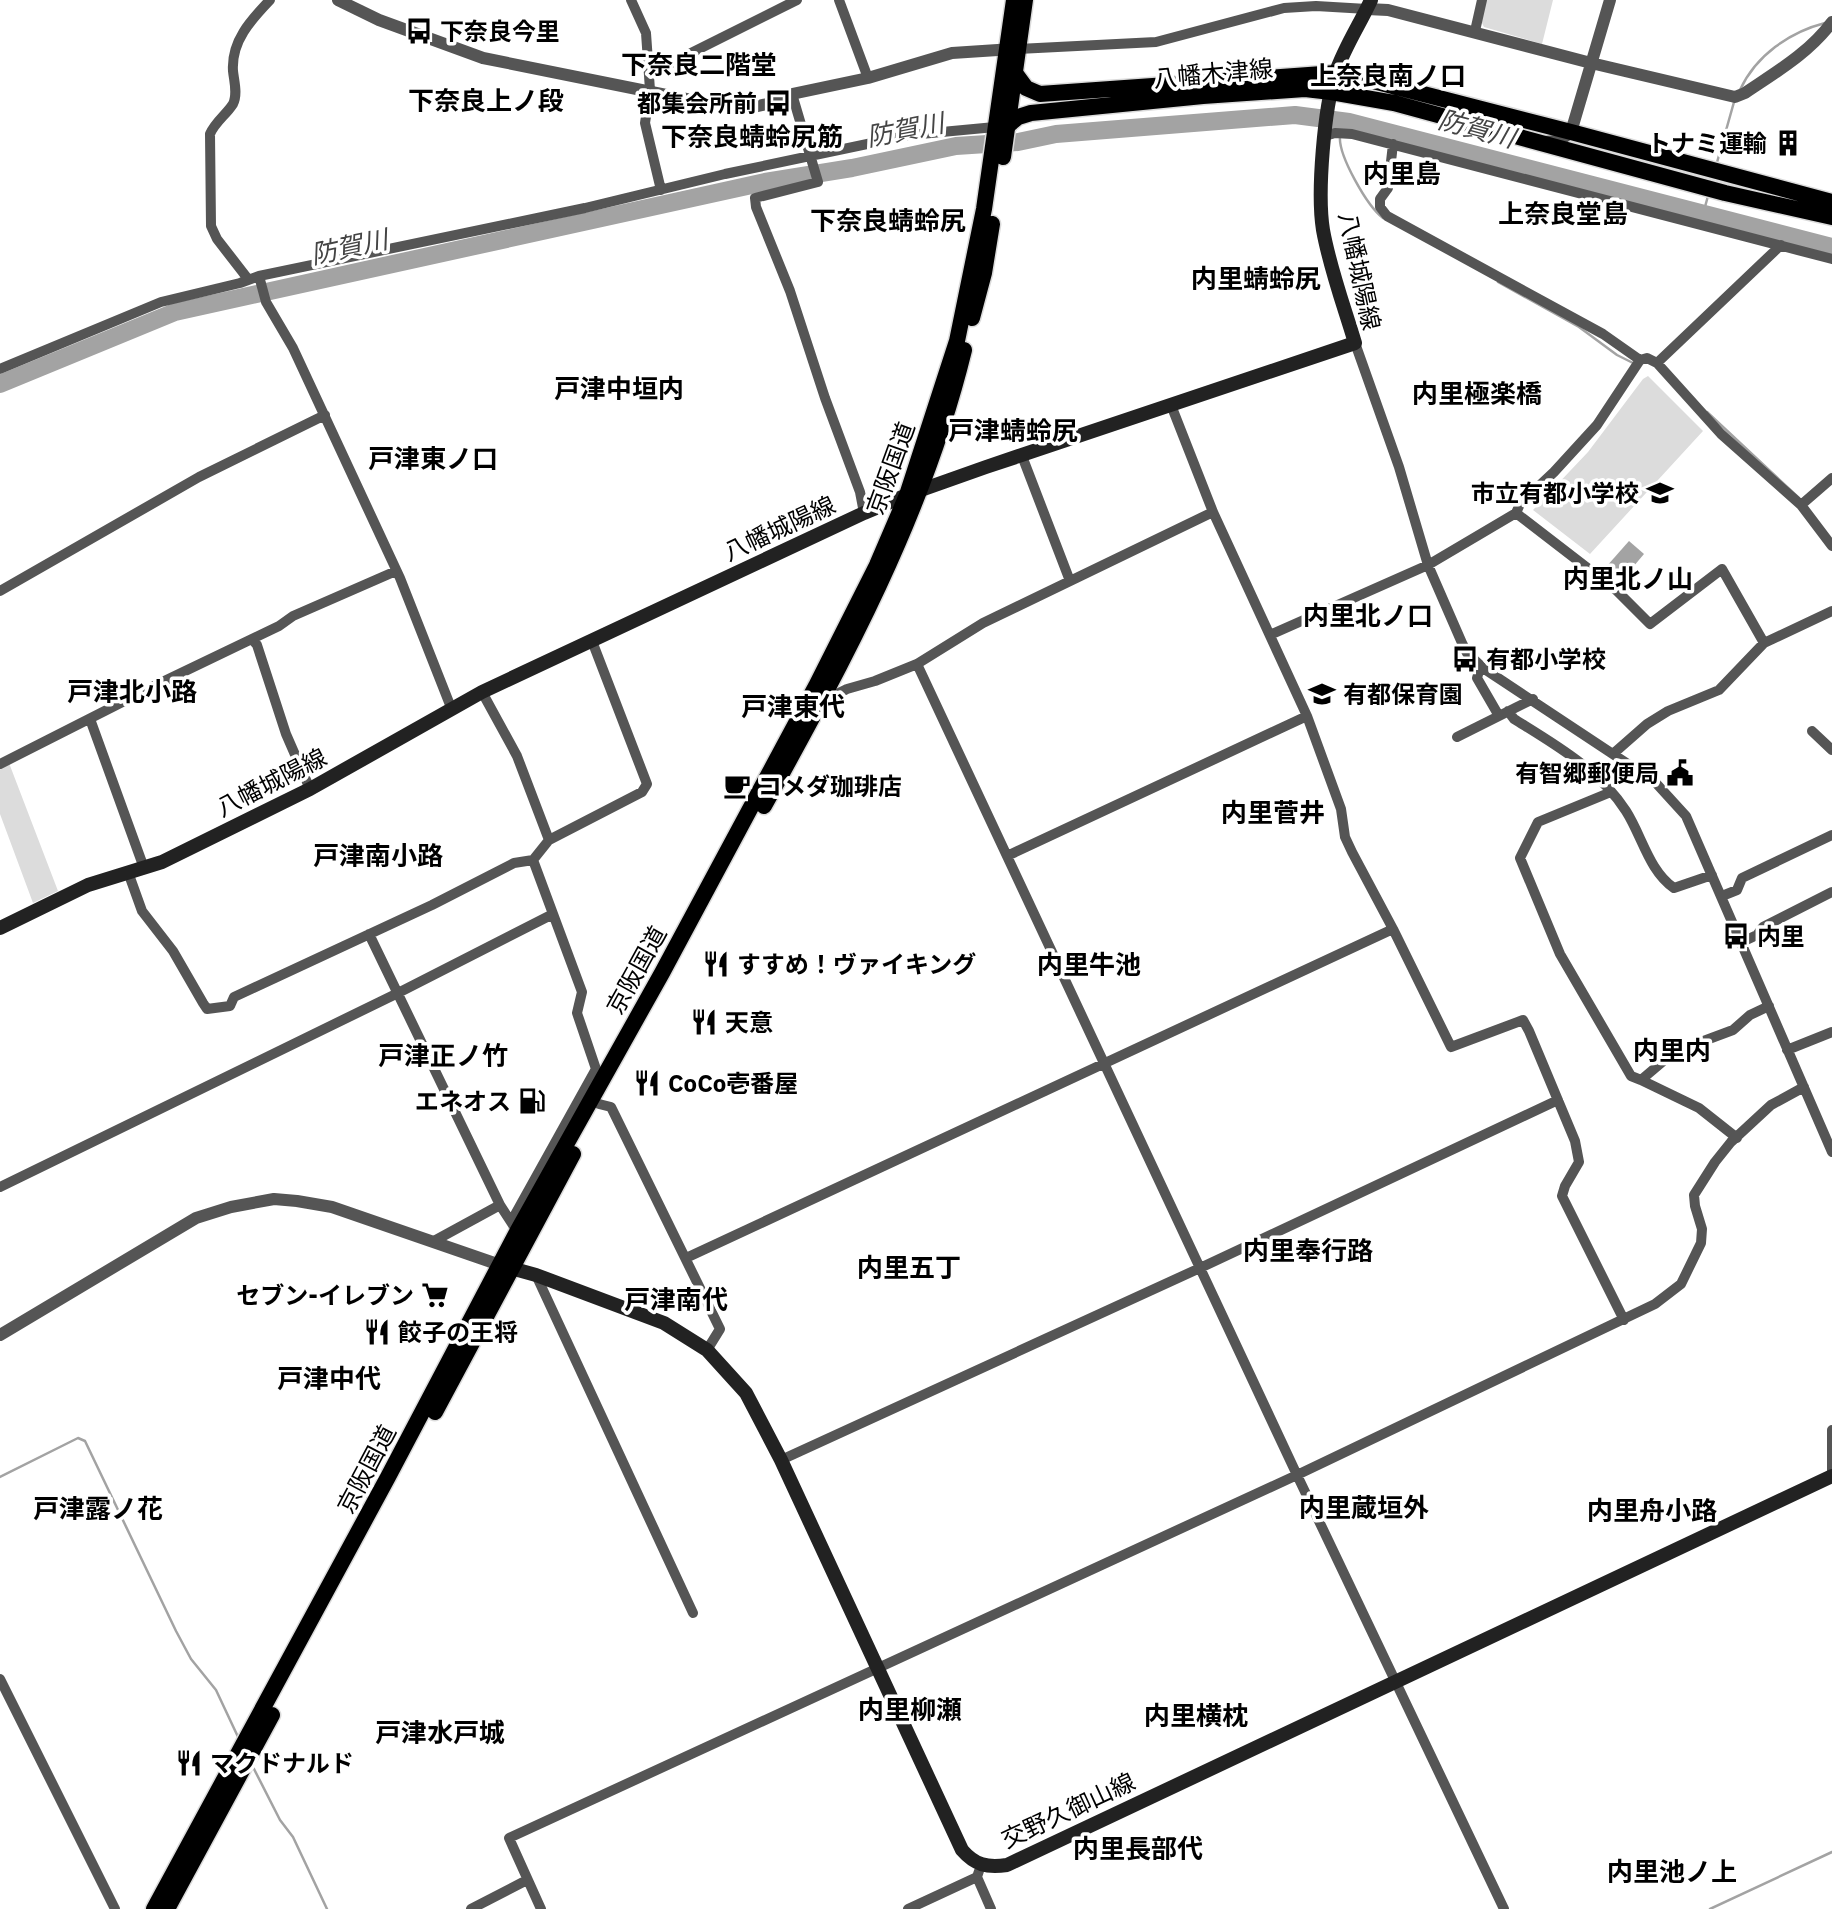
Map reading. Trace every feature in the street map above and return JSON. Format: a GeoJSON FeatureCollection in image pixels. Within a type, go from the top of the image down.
{"type":"FeatureCollection","features":[{"type":"Feature","properties":{"kind":"main road","name":"京阪国道"},"geometry":{"type":"LineString","coordinates":[[1001,129],[1015,73],[1014,0]]}},
{"type":"Feature","properties":{"kind":"main road","name":"京阪国道"},"geometry":{"type":"LineString","coordinates":[[154,1909],[388,1478],[599,1104],[827,691],[867,613],[914,493],[957,341],[998,152],[1013,49],[1025,0]]}},
{"type":"Feature","properties":{"kind":"main road","name":"八幡城陽線"},"geometry":{"type":"LineString","coordinates":[[0,928],[88,885],[162,862],[310,789],[482,692],[864,513],[914,493],[1355,343],[1323,228],[1322,168],[1330,99],[1336,73],[1369,4]]}},
{"type":"Feature","properties":{"kind":"main road","name":"八幡木津線"},"geometry":{"type":"LineString","coordinates":[[1015,73],[1026,88],[1040,94],[1336,73],[1373,80],[1832,202]]}},
{"type":"Feature","properties":{"kind":"main road","name":"八幡木津線"},"geometry":{"type":"LineString","coordinates":[[1001,129],[1018,117],[1031,113],[1305,89],[1330,99],[1394,103],[1726,193],[1832,217]]}},
{"type":"Feature","properties":{"kind":"main road","name":"京阪国道"},"geometry":{"type":"LineString","coordinates":[[167,1909],[506,1267],[514,1227],[662,973],[816,686],[914,493]]}},
{"type":"Feature","properties":{"kind":"main road","name":"交野久御山線"},"geometry":{"type":"LineString","coordinates":[[506,1267],[536,1275],[664,1323],[707,1350],[746,1393],[781,1460],[962,1850],[979,1871],[1007,1865],[1832,1476]]}},
{"type":"Feature","properties":{"kind":"street"},"geometry":{"type":"LineString","coordinates":[[270,0],[241,35],[232,67],[235,92],[233,103],[215,123],[210,134],[211,226],[217,239],[256,279],[293,348],[396,571],[452,710]]}},
{"type":"Feature","properties":{"kind":"street"},"geometry":{"type":"LineString","coordinates":[[338,0],[379,20],[483,58],[731,108],[749,108],[792,94],[868,78],[952,53],[1156,42],[1284,8],[1369,4],[1591,63],[1735,97],[1798,57],[1822,36],[1832,22]]}},
{"type":"Feature","properties":{"kind":"street"},"geometry":{"type":"LineString","coordinates":[[631,0],[646,33],[649,90],[645,123],[661,190]]}},
{"type":"Feature","properties":{"kind":"street"},"geometry":{"type":"LineString","coordinates":[[649,74],[797,0]]}},
{"type":"Feature","properties":{"kind":"street"},"geometry":{"type":"LineString","coordinates":[[839,0],[868,78]]}},
{"type":"Feature","properties":{"kind":"street"},"geometry":{"type":"LineString","coordinates":[[1475,31],[1482,0]]}},
{"type":"Feature","properties":{"kind":"street"},"geometry":{"type":"LineString","coordinates":[[1540,143],[1559,141],[1571,132],[1610,0]]}},
{"type":"Feature","properties":{"kind":"street"},"geometry":{"type":"LineString","coordinates":[[792,94],[818,182],[755,198],[756,207],[790,291],[825,398],[860,492],[864,513]]}},
{"type":"Feature","properties":{"kind":"street"},"geometry":{"type":"LineString","coordinates":[[0,369],[161,302],[256,279],[910,135],[1001,129]]}},
{"type":"Feature","properties":{"kind":"street"},"geometry":{"type":"LineString","coordinates":[[1325,136],[1335,133],[1352,134],[1832,259]]}},
{"type":"Feature","properties":{"kind":"street"},"geometry":{"type":"LineString","coordinates":[[1393,144],[1388,188],[1380,199],[1380,207],[1387,216],[1603,334],[1640,360]]}},
{"type":"Feature","properties":{"kind":"street"},"geometry":{"type":"LineString","coordinates":[[1657,363],[1782,245]]}},
{"type":"Feature","properties":{"kind":"street"},"geometry":{"type":"LineString","coordinates":[[1355,343],[1399,467],[1427,565],[1462,643],[1483,667],[1655,782],[1686,816],[1832,1152]]}},
{"type":"Feature","properties":{"kind":"street"},"geometry":{"type":"LineString","coordinates":[[1270,635],[1427,565],[1516,513],[1520,504],[1597,425],[1640,360],[1647,358],[1657,363],[1721,434],[1801,505],[1832,546]]}},
{"type":"Feature","properties":{"kind":"street"},"geometry":{"type":"LineString","coordinates":[[1171,405],[1213,512],[1307,716],[1341,809],[1345,836],[1451,1047],[1523,1020],[1558,1100],[1579,1162],[1562,1196],[1624,1320]]}},
{"type":"Feature","properties":{"kind":"street"},"geometry":{"type":"LineString","coordinates":[[0,591],[198,477],[325,415]]}},
{"type":"Feature","properties":{"kind":"street"},"geometry":{"type":"LineString","coordinates":[[1022,456],[1070,582]]}},
{"type":"Feature","properties":{"kind":"street"},"geometry":{"type":"LineString","coordinates":[[1801,505],[1832,478]]}},
{"type":"Feature","properties":{"kind":"street"},"geometry":{"type":"LineString","coordinates":[[827,691],[835,695],[917,664],[983,623],[1213,512]]}},
{"type":"Feature","properties":{"kind":"street"},"geometry":{"type":"LineString","coordinates":[[1516,513],[1616,590],[1650,624],[1722,569],[1764,643]]}},
{"type":"Feature","properties":{"kind":"street"},"geometry":{"type":"LineString","coordinates":[[0,764],[279,626],[293,616],[396,571]]}},
{"type":"Feature","properties":{"kind":"street"},"geometry":{"type":"LineString","coordinates":[[1614,753],[1657,718],[1719,690],[1764,643],[1832,611]]}},
{"type":"Feature","properties":{"kind":"street"},"geometry":{"type":"LineString","coordinates":[[252,639],[257,645],[286,734],[310,789]]}},
{"type":"Feature","properties":{"kind":"street"},"geometry":{"type":"LineString","coordinates":[[128,872],[142,911],[173,951],[207,1009],[230,1006],[234,997],[514,863],[533,860],[549,840],[642,792],[647,784],[592,641]]}},
{"type":"Feature","properties":{"kind":"street"},"geometry":{"type":"LineString","coordinates":[[917,664],[1394,1681],[1504,1909]]}},
{"type":"Feature","properties":{"kind":"street"},"geometry":{"type":"LineString","coordinates":[[1483,667],[1477,678],[1503,713],[1572,757],[1611,792],[1626,810],[1659,875],[1668,884],[1675,888],[1712,875]]}},
{"type":"Feature","properties":{"kind":"street"},"geometry":{"type":"LineString","coordinates":[[482,692],[517,756],[549,840]]}},
{"type":"Feature","properties":{"kind":"street"},"geometry":{"type":"LineString","coordinates":[[1457,737],[1533,699]]}},
{"type":"Feature","properties":{"kind":"street"},"geometry":{"type":"LineString","coordinates":[[1007,856],[1307,716]]}},
{"type":"Feature","properties":{"kind":"street"},"geometry":{"type":"LineString","coordinates":[[90,719],[144,868]]}},
{"type":"Feature","properties":{"kind":"street"},"geometry":{"type":"LineString","coordinates":[[1812,731],[1832,750]]}},
{"type":"Feature","properties":{"kind":"street"},"geometry":{"type":"LineString","coordinates":[[1611,792],[1538,822],[1520,858],[1560,954],[1631,1076],[1699,1108],[1737,1138]]}},
{"type":"Feature","properties":{"kind":"street"},"geometry":{"type":"LineString","coordinates":[[1722,896],[1737,890],[1742,878],[1832,835]]}},
{"type":"Feature","properties":{"kind":"street"},"geometry":{"type":"LineString","coordinates":[[514,1227],[596,1069],[577,1013],[582,992],[533,860]]}},
{"type":"Feature","properties":{"kind":"street"},"geometry":{"type":"LineString","coordinates":[[1742,942],[1757,935],[1763,927],[1832,892]]}},
{"type":"Feature","properties":{"kind":"street"},"geometry":{"type":"LineString","coordinates":[[0,1187],[398,993],[553,914]]}},
{"type":"Feature","properties":{"kind":"street"},"geometry":{"type":"LineString","coordinates":[[686,1258],[1393,929]]}},
{"type":"Feature","properties":{"kind":"street"},"geometry":{"type":"LineString","coordinates":[[369,934],[500,1205],[514,1227]]}},
{"type":"Feature","properties":{"kind":"street"},"geometry":{"type":"LineString","coordinates":[[1641,1080],[1674,1052],[1733,1030],[1750,1014],[1769,1006]]}},
{"type":"Feature","properties":{"kind":"street"},"geometry":{"type":"LineString","coordinates":[[1787,1050],[1832,1032]]}},
{"type":"Feature","properties":{"kind":"street"},"geometry":{"type":"LineString","coordinates":[[541,1909],[509,1838],[1297,1475],[1655,1304],[1681,1284],[1702,1243],[1702,1229],[1694,1195],[1715,1162],[1771,1105],[1804,1087]]}},
{"type":"Feature","properties":{"kind":"street"},"geometry":{"type":"LineString","coordinates":[[781,1460],[1558,1100]]}},
{"type":"Feature","properties":{"kind":"street"},"geometry":{"type":"LineString","coordinates":[[599,1104],[611,1107],[720,1329],[707,1350]]}},
{"type":"Feature","properties":{"kind":"street"},"geometry":{"type":"LineString","coordinates":[[1819,1122],[1832,1118]]}},
{"type":"Feature","properties":{"kind":"street"},"geometry":{"type":"LineString","coordinates":[[0,1335],[196,1218],[231,1207],[274,1199],[320,1205],[506,1267]]}},
{"type":"Feature","properties":{"kind":"street"},"geometry":{"type":"LineString","coordinates":[[434,1241],[500,1205]]}},
{"type":"Feature","properties":{"kind":"street"},"geometry":{"type":"LineString","coordinates":[[536,1275],[692,1613]]}},
{"type":"Feature","properties":{"kind":"street"},"geometry":{"type":"LineString","coordinates":[[1832,1430],[1832,1476]]}},
{"type":"Feature","properties":{"kind":"street"},"geometry":{"type":"LineString","coordinates":[[0,1679],[115,1909]]}},
{"type":"Feature","properties":{"kind":"street"},"geometry":{"type":"LineString","coordinates":[[908,1909],[979,1871],[991,1909]]}},
{"type":"Feature","properties":{"kind":"street"},"geometry":{"type":"LineString","coordinates":[[471,1909],[527,1880]]}},
{"type":"Feature","properties":{"kind":"street"},"geometry":{"type":"LineString","coordinates":[[102,1883],[111,1891],[121,1909]]}},
{"type":"Feature","properties":{"kind":"shaded area"},"geometry":{"type":"Polygon","coordinates":[[[1485,0],[1553,0],[1542,44],[1484,27],[1481,21],[1485,0]]]}},
{"type":"Feature","properties":{"kind":"shaded area"},"geometry":{"type":"Polygon","coordinates":[[[1648,376],[1703,431],[1590,554],[1533,510],[1588,452],[1648,376]]]}},
{"type":"Feature","properties":{"kind":"shaded area"},"geometry":{"type":"Polygon","coordinates":[[[1629,541],[1644,554],[1622,580],[1606,567],[1629,541]]]}},
{"type":"Feature","properties":{"kind":"shaded area"},"geometry":{"type":"Polygon","coordinates":[[[9,763],[58,891],[33,903],[0,814],[0,768],[9,763]]]}},
{"type":"Feature","properties":{"kind":"waterway"},"geometry":{"type":"LineString","coordinates":[[1740,90],[1755,66],[1775,47],[1799,32],[1825,23]]}},
{"type":"Feature","properties":{"kind":"waterway"},"geometry":{"type":"LineString","coordinates":[[1716,166],[1734,102]]}},
{"type":"Feature","properties":{"kind":"waterway","name":"防賀川"},"geometry":{"type":"LineString","coordinates":[[0,384],[175,312],[765,182],[852,168],[956,146],[1018,142],[1056,134],[1295,115],[1349,122],[1832,247]]}},
{"type":"Feature","properties":{"kind":"waterway","name":"防賀川"},"geometry":{"type":"LineString","coordinates":[[1341,129],[1342,121]]}},
{"type":"Feature","properties":{"kind":"waterway"},"geometry":{"type":"LineString","coordinates":[[1340,136],[1344,155],[1355,180],[1369,203],[1383,218]]}},
{"type":"Feature","properties":{"kind":"waterway"},"geometry":{"type":"LineString","coordinates":[[1703,214],[1708,196]]}},
{"type":"Feature","properties":{"kind":"waterway"},"geometry":{"type":"LineString","coordinates":[[1498,282],[1579,327],[1617,355],[1633,363]]}},
{"type":"Feature","properties":{"kind":"waterway"},"geometry":{"type":"LineString","coordinates":[[1707,412],[1799,498]]}},
{"type":"Feature","properties":{"kind":"waterway"},"geometry":{"type":"LineString","coordinates":[[0,1477],[78,1438],[85,1441],[176,1631],[191,1659],[216,1690],[239,1739]]}},
{"type":"Feature","properties":{"kind":"waterway"},"geometry":{"type":"LineString","coordinates":[[253,1767],[280,1820],[293,1837],[327,1909]]}},
{"type":"Feature","properties":{"kind":"waterway"},"geometry":{"type":"LineString","coordinates":[[1710,1909],[1832,1852]]}},
{"type":"Feature","properties":{"kind":"place","name":"下奈良今里"},"geometry":{"type":"Point","coordinates":[419,31]}},
{"type":"Feature","properties":{"kind":"place","name":"都集会所前"},"geometry":{"type":"Point","coordinates":[778,103]}},
{"type":"Feature","properties":{"kind":"place","name":"トナミ運輸"},"geometry":{"type":"Point","coordinates":[1788,143]}},
{"type":"Feature","properties":{"kind":"place","name":"市立有都小学校"},"geometry":{"type":"Point","coordinates":[1660,493]}},
{"type":"Feature","properties":{"kind":"place","name":"有都小学校"},"geometry":{"type":"Point","coordinates":[1465,659]}},
{"type":"Feature","properties":{"kind":"place","name":"有都保育園"},"geometry":{"type":"Point","coordinates":[1322,694]}},
{"type":"Feature","properties":{"kind":"place","name":"有智郷郵便局"},"geometry":{"type":"Point","coordinates":[1680,773]}},
{"type":"Feature","properties":{"kind":"place","name":"コメダ珈琲店"},"geometry":{"type":"Point","coordinates":[737,786]}},
{"type":"Feature","properties":{"kind":"place","name":"内里"},"geometry":{"type":"Point","coordinates":[1736,936]}},
{"type":"Feature","properties":{"kind":"place","name":"すすめ！ヴァイキング"},"geometry":{"type":"Point","coordinates":[716,964]}},
{"type":"Feature","properties":{"kind":"place","name":"天意"},"geometry":{"type":"Point","coordinates":[704,1022]}},
{"type":"Feature","properties":{"kind":"place","name":"CoCo壱番屋"},"geometry":{"type":"Point","coordinates":[647,1083]}},
{"type":"Feature","properties":{"kind":"place","name":"エネオス"},"geometry":{"type":"Point","coordinates":[532,1101]}},
{"type":"Feature","properties":{"kind":"place","name":"セブン-イレブン"},"geometry":{"type":"Point","coordinates":[435,1295]}},
{"type":"Feature","properties":{"kind":"place","name":"餃子の王将"},"geometry":{"type":"Point","coordinates":[377,1332]}},
{"type":"Feature","properties":{"kind":"place","name":"マクドナルド"},"geometry":{"type":"Point","coordinates":[189,1763]}},
{"type":"Feature","properties":{"kind":"district","name":"下奈良二階堂"},"geometry":{"type":"Point","coordinates":[699,64]}},
{"type":"Feature","properties":{"kind":"district","name":"上奈良南ノ口"},"geometry":{"type":"Point","coordinates":[1388,75]}},
{"type":"Feature","properties":{"kind":"district","name":"下奈良上ノ段"},"geometry":{"type":"Point","coordinates":[486,100]}},
{"type":"Feature","properties":{"kind":"district","name":"下奈良蜻蛉尻筋"},"geometry":{"type":"Point","coordinates":[752,136]}},
{"type":"Feature","properties":{"kind":"district","name":"内里島"},"geometry":{"type":"Point","coordinates":[1402,173]}},
{"type":"Feature","properties":{"kind":"district","name":"上奈良堂島"},"geometry":{"type":"Point","coordinates":[1563,213]}},
{"type":"Feature","properties":{"kind":"district","name":"下奈良蜻蛉尻"},"geometry":{"type":"Point","coordinates":[888,220]}},
{"type":"Feature","properties":{"kind":"district","name":"内里蜻蛉尻"},"geometry":{"type":"Point","coordinates":[1256,278]}},
{"type":"Feature","properties":{"kind":"district","name":"戸津中垣内"},"geometry":{"type":"Point","coordinates":[619,388]}},
{"type":"Feature","properties":{"kind":"district","name":"内里極楽橋"},"geometry":{"type":"Point","coordinates":[1477,393]}},
{"type":"Feature","properties":{"kind":"district","name":"戸津蜻蛉尻"},"geometry":{"type":"Point","coordinates":[1013,430]}},
{"type":"Feature","properties":{"kind":"district","name":"戸津東ノ口"},"geometry":{"type":"Point","coordinates":[433,458]}},
{"type":"Feature","properties":{"kind":"district","name":"内里北ノ山"},"geometry":{"type":"Point","coordinates":[1628,578]}},
{"type":"Feature","properties":{"kind":"district","name":"内里北ノ口"},"geometry":{"type":"Point","coordinates":[1368,615]}},
{"type":"Feature","properties":{"kind":"district","name":"戸津北小路"},"geometry":{"type":"Point","coordinates":[132,691]}},
{"type":"Feature","properties":{"kind":"district","name":"戸津東代"},"geometry":{"type":"Point","coordinates":[793,706]}},
{"type":"Feature","properties":{"kind":"district","name":"内里菅井"},"geometry":{"type":"Point","coordinates":[1273,812]}},
{"type":"Feature","properties":{"kind":"district","name":"戸津南小路"},"geometry":{"type":"Point","coordinates":[378,855]}},
{"type":"Feature","properties":{"kind":"district","name":"内里牛池"},"geometry":{"type":"Point","coordinates":[1089,964]}},
{"type":"Feature","properties":{"kind":"district","name":"内里内"},"geometry":{"type":"Point","coordinates":[1672,1050]}},
{"type":"Feature","properties":{"kind":"district","name":"戸津正ノ竹"},"geometry":{"type":"Point","coordinates":[443,1055]}},
{"type":"Feature","properties":{"kind":"district","name":"内里奉行路"},"geometry":{"type":"Point","coordinates":[1308,1250]}},
{"type":"Feature","properties":{"kind":"district","name":"内里五丁"},"geometry":{"type":"Point","coordinates":[909,1267]}},
{"type":"Feature","properties":{"kind":"district","name":"戸津南代"},"geometry":{"type":"Point","coordinates":[676,1299]}},
{"type":"Feature","properties":{"kind":"district","name":"戸津中代"},"geometry":{"type":"Point","coordinates":[329,1378]}},
{"type":"Feature","properties":{"kind":"district","name":"内里蔵垣外"},"geometry":{"type":"Point","coordinates":[1364,1507]}},
{"type":"Feature","properties":{"kind":"district","name":"戸津露ノ花"},"geometry":{"type":"Point","coordinates":[98,1508]}},
{"type":"Feature","properties":{"kind":"district","name":"内里舟小路"},"geometry":{"type":"Point","coordinates":[1652,1510]}},
{"type":"Feature","properties":{"kind":"district","name":"内里柳瀬"},"geometry":{"type":"Point","coordinates":[910,1709]}},
{"type":"Feature","properties":{"kind":"district","name":"内里横枕"},"geometry":{"type":"Point","coordinates":[1196,1715]}},
{"type":"Feature","properties":{"kind":"district","name":"戸津水戸城"},"geometry":{"type":"Point","coordinates":[440,1732]}},
{"type":"Feature","properties":{"kind":"district","name":"内里長部代"},"geometry":{"type":"Point","coordinates":[1138,1848]}},
{"type":"Feature","properties":{"kind":"district","name":"内里池ノ上"},"geometry":{"type":"Point","coordinates":[1672,1871]}}]}
